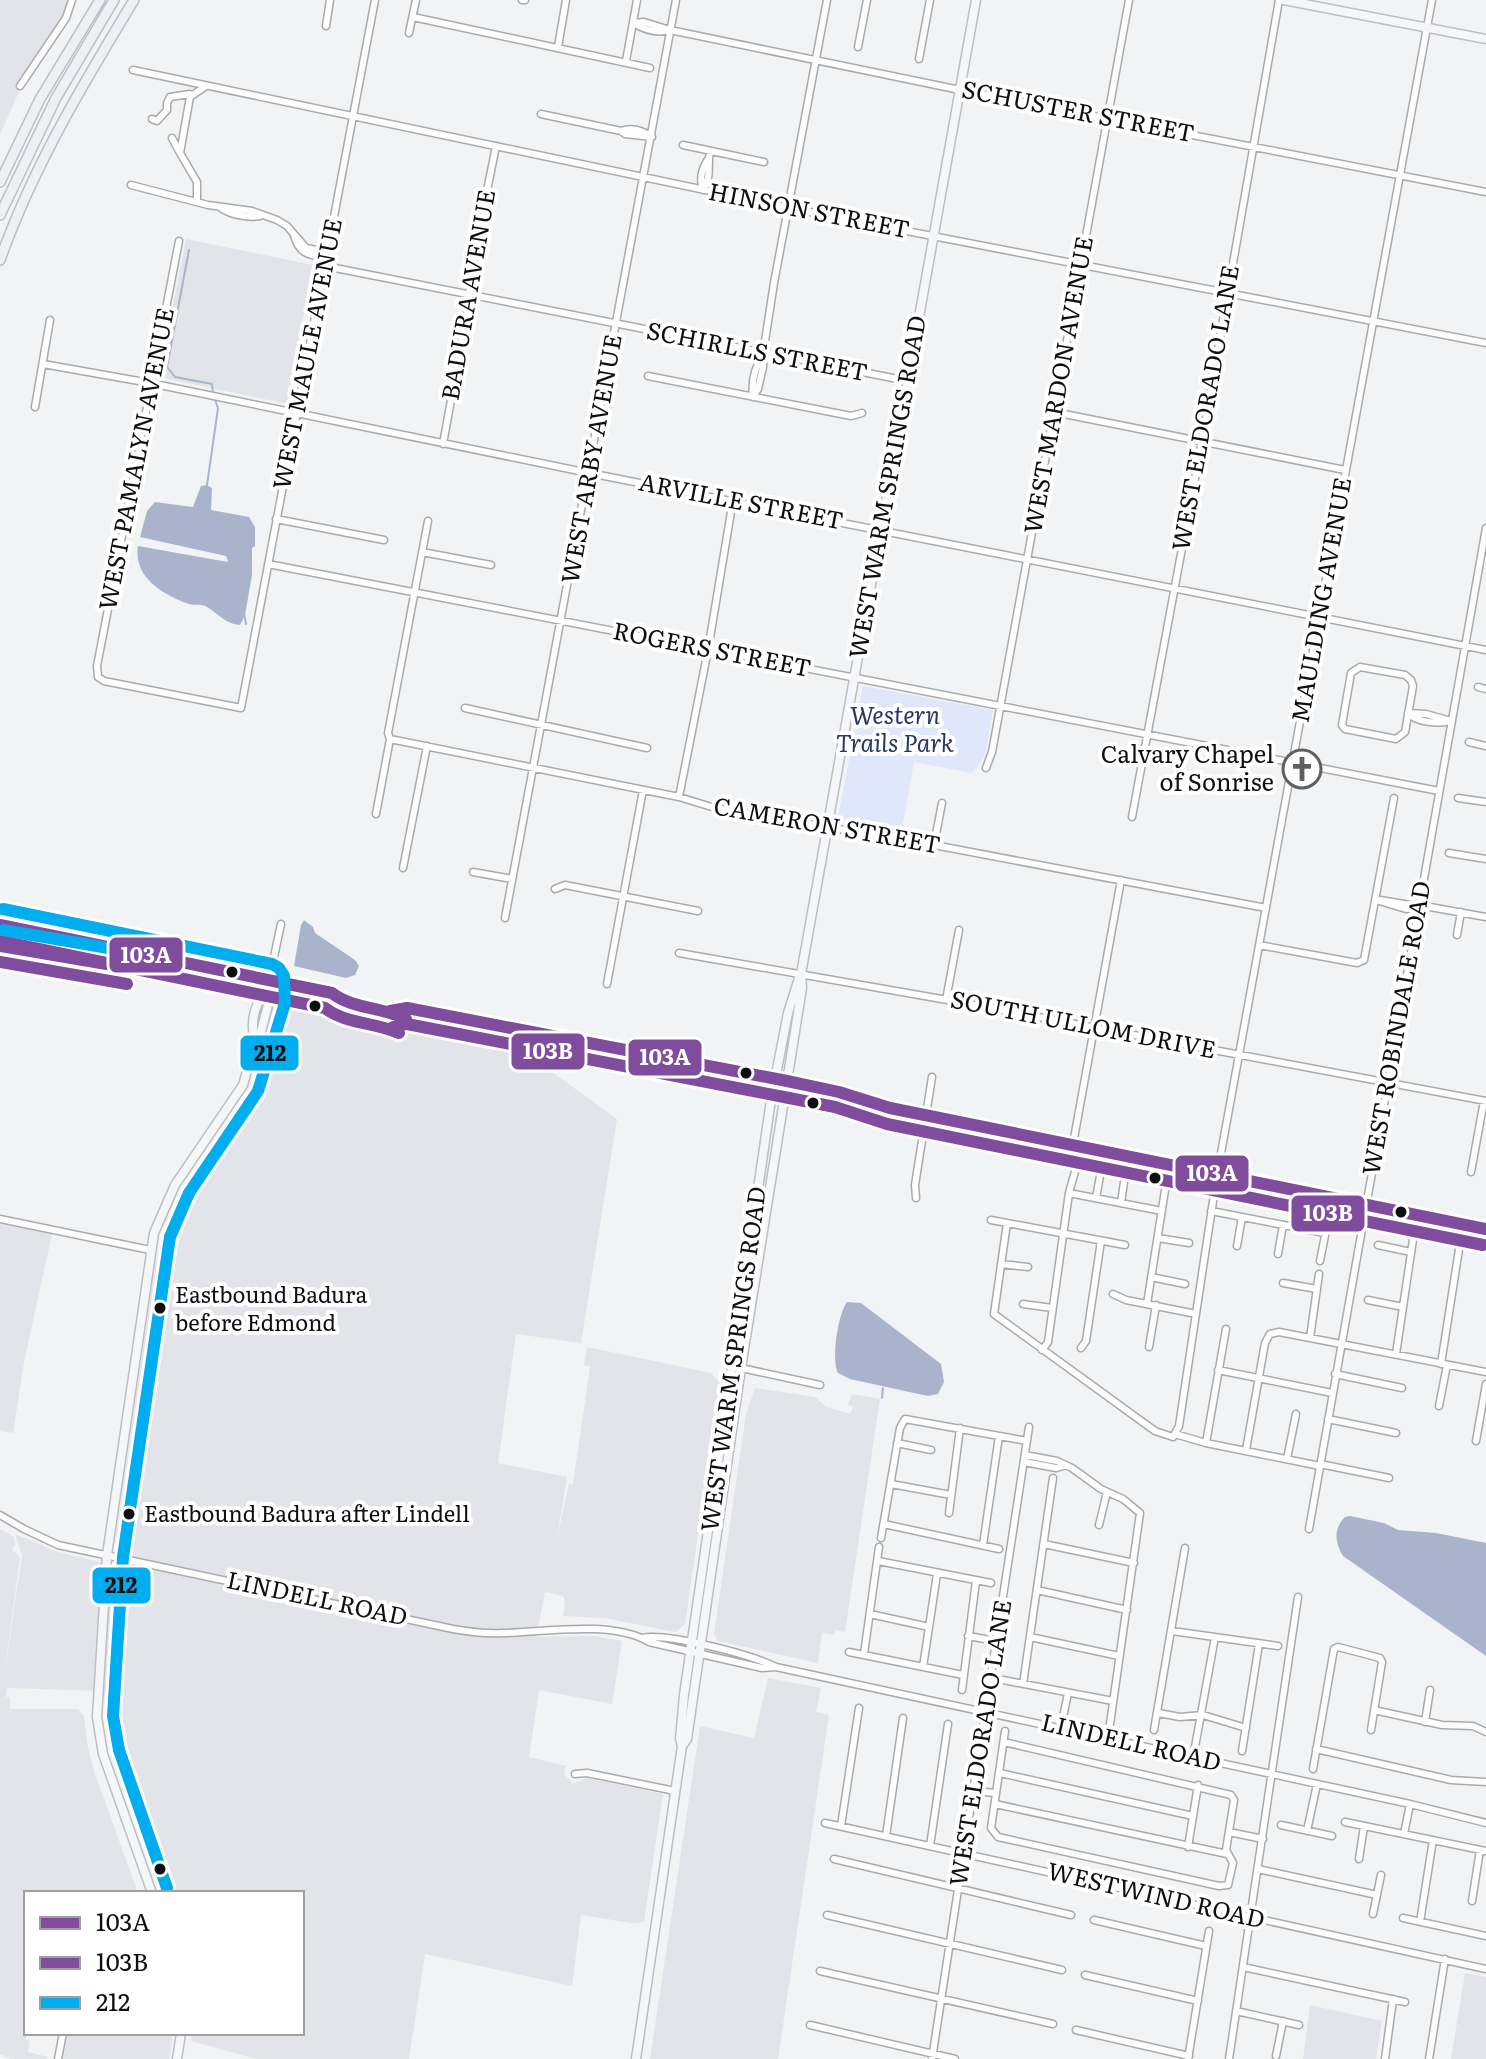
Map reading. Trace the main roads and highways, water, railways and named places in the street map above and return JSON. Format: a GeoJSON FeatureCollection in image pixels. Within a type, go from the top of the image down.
{"type":"FeatureCollection","features":[{"type":"Feature","properties":{"kind":"highway"},"geometry":{"type":"LineString","coordinates":[[0,182],[40,99],[100,0]]}},
{"type":"Feature","properties":{"kind":"highway"},"geometry":{"type":"LineString","coordinates":[[0,215],[56,98],[114,0]]}},
{"type":"Feature","properties":{"kind":"highway"},"geometry":{"type":"LineString","coordinates":[[0,260],[38,167],[134,0]]}},
{"type":"Feature","properties":{"kind":"highway"},"geometry":{"type":"LineString","coordinates":[[0,917],[17,929]]}},
{"type":"Feature","properties":{"kind":"main road","name":"WEST WARM SPRINGS ROAD"},"geometry":{"type":"LineString","coordinates":[[636,2059],[682,1746],[680,1739],[691,1648],[775,1078],[788,1013],[801,974],[976,0]]}},
{"type":"Feature","properties":{"kind":"main road"},"geometry":{"type":"LineString","coordinates":[[1282,0],[1486,39]]}},
{"type":"Feature","properties":{"kind":"main road"},"geometry":{"type":"LineString","coordinates":[[0,925],[332,993],[342,1001],[390,1011],[404,1019],[785,1094],[925,1114],[1486,1229]]}},
{"type":"Feature","properties":{"kind":"main road"},"geometry":{"type":"LineString","coordinates":[[0,946],[330,1006],[342,1001]]}},
{"type":"Feature","properties":{"kind":"main road"},"geometry":{"type":"LineString","coordinates":[[0,953],[33,952]]}},
{"type":"Feature","properties":{"kind":"main road","name":"WEST WARM SPRINGS ROAD"},"geometry":{"type":"LineString","coordinates":[[682,1746],[687,1739],[702,1650],[741,1368],[802,988],[801,974]]}},
{"type":"Feature","properties":{"kind":"main road"},"geometry":{"type":"LineString","coordinates":[[151,1891],[103,1754],[97,1717],[107,1555],[150,1250],[160,1213],[175,1185],[243,1085],[269,1001],[266,993],[269,980]]}},
{"type":"Feature","properties":{"kind":"main road"},"geometry":{"type":"LineString","coordinates":[[390,1011],[407,1008],[775,1078],[839,1092],[890,1108]]}},
{"type":"Feature","properties":{"kind":"main road"},"geometry":{"type":"LineString","coordinates":[[177,2059],[181,2035]]}},
{"type":"Feature","properties":{"kind":"waterway"},"geometry":{"type":"LineString","coordinates":[[189,250],[167,367],[175,377],[212,384],[213,394]]}},
{"type":"Feature","properties":{"kind":"waterway"},"geometry":{"type":"LineString","coordinates":[[207,485],[218,408],[215,400]]}},
{"type":"Feature","properties":{"kind":"waterway"},"geometry":{"type":"LineString","coordinates":[[244,613],[246,624]]}},
{"type":"Feature","properties":{"kind":"waterway"},"geometry":{"type":"LineString","coordinates":[[882,1398],[883,1388]]}},
{"type":"Feature","properties":{"kind":"place","name":"Calvary Chapel of Sonrise"},"geometry":{"type":"Point","coordinates":[1302,769]}},
{"type":"Feature","properties":{"kind":"place","name":"Eastbound Badura before Edmond"},"geometry":{"type":"Point","coordinates":[160,1308]}},
{"type":"Feature","properties":{"kind":"place","name":"Eastbound Badura after Lindell"},"geometry":{"type":"Point","coordinates":[129,1514]}},
{"type":"Feature","properties":{"kind":"park label","name":"Western Trails Park"},"geometry":{"type":"Point","coordinates":[895,730]}}]}
